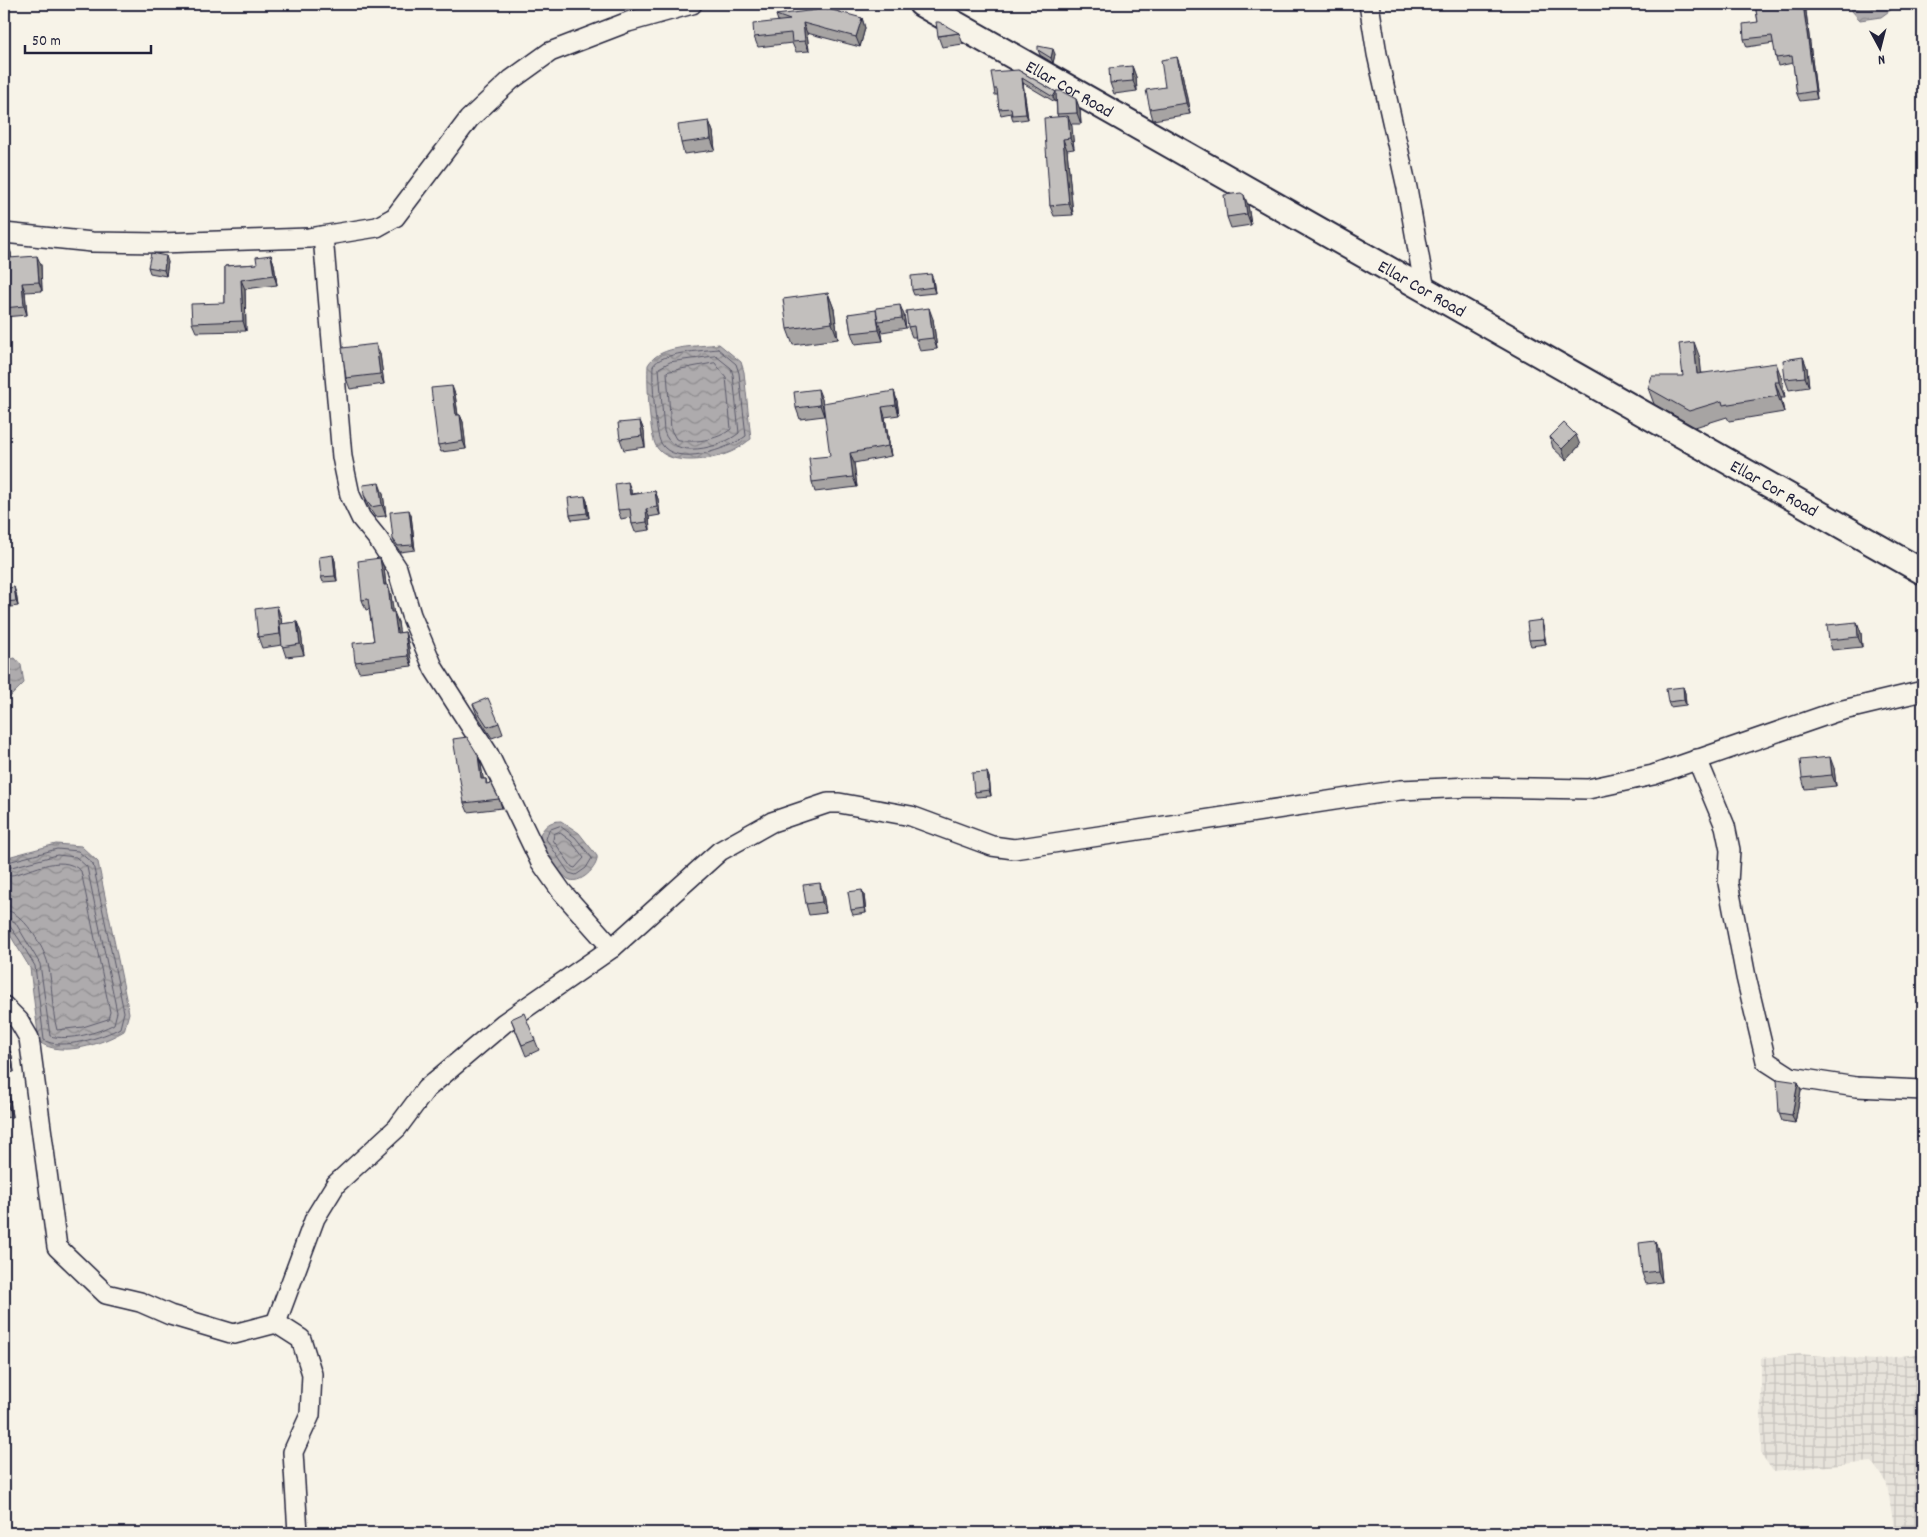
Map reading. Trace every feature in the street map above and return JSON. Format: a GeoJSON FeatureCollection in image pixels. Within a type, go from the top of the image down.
{"type":"FeatureCollection","features":[{"type":"Feature","properties":{"kind":"main road","name":"Ellar Cor Road"},"geometry":{"type":"LineString","coordinates":[[921,4],[1923,572]]}},
{"type":"Feature","properties":{"kind":"street"},"geometry":{"type":"LineString","coordinates":[[4,234],[92,242],[161,243],[324,236],[377,227],[395,217],[469,119],[511,80],[550,52],[628,22],[692,4]]}},
{"type":"Feature","properties":{"kind":"street"},"geometry":{"type":"LineString","coordinates":[[1369,4],[1377,54],[1407,188],[1425,290]]}},
{"type":"Feature","properties":{"kind":"street"},"geometry":{"type":"LineString","coordinates":[[324,236],[342,456],[350,494],[361,518],[378,539],[396,568],[411,615],[434,669],[489,755],[540,861],[562,892],[612,948]]}},
{"type":"Feature","properties":{"kind":"street"},"geometry":{"type":"LineString","coordinates":[[276,1322],[315,1218],[336,1184],[397,1128],[426,1089],[504,1023],[612,948],[720,851],[772,822],[828,803],[853,804],[911,816],[992,846],[1014,849],[1400,790],[1470,787],[1588,788],[1653,775],[1835,712],[1923,691]]}},
{"type":"Feature","properties":{"kind":"street"},"geometry":{"type":"LineString","coordinates":[[1697,759],[1725,826],[1730,850],[1728,883],[1746,977],[1766,1061],[1791,1077],[1856,1087],[1923,1090]]}},
{"type":"Feature","properties":{"kind":"street"},"geometry":{"type":"LineString","coordinates":[[4,1006],[19,1021],[30,1038],[57,1247],[106,1294],[140,1302],[170,1315],[234,1334],[276,1322]]}},
{"type":"Feature","properties":{"kind":"street"},"geometry":{"type":"LineString","coordinates":[[276,1322],[300,1339],[312,1374],[310,1416],[292,1452],[298,1533]]}},
{"type":"Feature","properties":{"kind":"shaded area"},"geometry":{"type":"Polygon","coordinates":[[[1923,1353],[1923,1533],[1895,1533],[1887,1484],[1872,1462],[1773,1471],[1761,1454],[1761,1358],[1799,1354],[1874,1360],[1923,1353]]]}},
{"type":"Feature","properties":{"kind":"water"},"geometry":{"type":"Polygon","coordinates":[[[1851,4],[1893,4],[1892,9],[1881,17],[1860,20],[1852,11],[1851,4]]]}},
{"type":"Feature","properties":{"kind":"water"},"geometry":{"type":"Polygon","coordinates":[[[719,344],[741,362],[744,372],[751,439],[727,454],[705,459],[682,460],[662,453],[656,446],[652,430],[649,407],[648,365],[661,353],[670,350],[690,346],[719,344]]]}},
{"type":"Feature","properties":{"kind":"water"},"geometry":{"type":"Polygon","coordinates":[[[15,658],[21,665],[24,683],[9,698],[4,699],[4,661],[15,658]]]}},
{"type":"Feature","properties":{"kind":"water"},"geometry":{"type":"Polygon","coordinates":[[[561,821],[579,833],[597,856],[592,870],[583,878],[577,880],[568,879],[560,872],[548,855],[541,840],[540,834],[546,826],[561,821]]]}},
{"type":"Feature","properties":{"kind":"water"},"geometry":{"type":"Polygon","coordinates":[[[56,844],[81,846],[98,862],[129,1013],[124,1031],[94,1044],[70,1049],[48,1047],[39,1042],[30,968],[4,925],[4,858],[56,844]]]}},
{"type":"Feature","properties":{"kind":"building"},"geometry":{"type":"Polygon","coordinates":[[[1755,4],[1803,4],[1815,91],[1797,94],[1792,56],[1776,58],[1772,36],[1744,39],[1743,24],[1758,22],[1755,4]]]}},
{"type":"Feature","properties":{"kind":"building"},"geometry":{"type":"Polygon","coordinates":[[[817,6],[862,18],[856,37],[803,23],[805,41],[792,42],[791,33],[754,37],[753,24],[790,20],[776,15],[816,10],[817,6]]]}},
{"type":"Feature","properties":{"kind":"building"},"geometry":{"type":"Polygon","coordinates":[[[936,22],[939,22],[959,33],[938,36],[936,22]]]}},
{"type":"Feature","properties":{"kind":"building"},"geometry":{"type":"Polygon","coordinates":[[[1038,46],[1053,49],[1051,58],[1038,50],[1038,46]]]}},
{"type":"Feature","properties":{"kind":"building"},"geometry":{"type":"Polygon","coordinates":[[[1177,57],[1186,103],[1150,109],[1146,90],[1165,87],[1161,60],[1177,57]]]}},
{"type":"Feature","properties":{"kind":"building"},"geometry":{"type":"Polygon","coordinates":[[[1132,66],[1133,81],[1110,83],[1109,68],[1132,66]]]}},
{"type":"Feature","properties":{"kind":"building"},"geometry":{"type":"Polygon","coordinates":[[[1018,70],[1056,92],[1053,97],[1022,78],[1026,114],[1012,115],[1011,108],[999,109],[997,89],[994,89],[991,72],[1018,70]]]}},
{"type":"Feature","properties":{"kind":"building"},"geometry":{"type":"Polygon","coordinates":[[[1056,91],[1061,91],[1076,99],[1077,113],[1057,114],[1056,91]]]}},
{"type":"Feature","properties":{"kind":"building"},"geometry":{"type":"Polygon","coordinates":[[[1068,116],[1070,138],[1063,139],[1069,204],[1050,206],[1044,118],[1068,116]]]}},
{"type":"Feature","properties":{"kind":"building"},"geometry":{"type":"Polygon","coordinates":[[[709,121],[711,139],[681,143],[678,125],[709,121]]]}},
{"type":"Feature","properties":{"kind":"building"},"geometry":{"type":"Polygon","coordinates":[[[1241,193],[1244,195],[1247,214],[1227,217],[1224,195],[1241,193]]]}},
{"type":"Feature","properties":{"kind":"building"},"geometry":{"type":"Polygon","coordinates":[[[7,244],[9,258],[37,256],[39,282],[22,283],[24,306],[4,308],[4,245],[7,244]]]}},
{"type":"Feature","properties":{"kind":"building"},"geometry":{"type":"Polygon","coordinates":[[[151,253],[166,256],[164,270],[148,267],[151,253]]]}},
{"type":"Feature","properties":{"kind":"building"},"geometry":{"type":"Polygon","coordinates":[[[271,255],[274,275],[241,280],[243,321],[192,323],[191,304],[225,303],[225,266],[257,264],[256,257],[271,255]]]}},
{"type":"Feature","properties":{"kind":"building"},"geometry":{"type":"Polygon","coordinates":[[[931,274],[933,287],[912,290],[911,276],[931,274]]]}},
{"type":"Feature","properties":{"kind":"building"},"geometry":{"type":"Polygon","coordinates":[[[828,293],[832,323],[787,329],[783,299],[828,293]]]}},
{"type":"Feature","properties":{"kind":"building"},"geometry":{"type":"Polygon","coordinates":[[[900,305],[902,318],[878,321],[876,308],[900,305]]]}},
{"type":"Feature","properties":{"kind":"building"},"geometry":{"type":"Polygon","coordinates":[[[929,308],[933,338],[916,340],[914,326],[908,327],[906,311],[929,308]]]}},
{"type":"Feature","properties":{"kind":"building"},"geometry":{"type":"Polygon","coordinates":[[[876,310],[879,330],[851,333],[848,314],[876,310]]]}},
{"type":"Feature","properties":{"kind":"building"},"geometry":{"type":"Polygon","coordinates":[[[1694,342],[1697,374],[1776,363],[1779,382],[1775,382],[1778,396],[1723,405],[1722,401],[1689,411],[1648,388],[1652,376],[1683,376],[1679,344],[1694,342]]]}},
{"type":"Feature","properties":{"kind":"building"},"geometry":{"type":"Polygon","coordinates":[[[376,344],[380,374],[346,378],[342,348],[376,344]]]}},
{"type":"Feature","properties":{"kind":"building"},"geometry":{"type":"Polygon","coordinates":[[[1803,357],[1805,377],[1785,379],[1783,360],[1803,357]]]}},
{"type":"Feature","properties":{"kind":"building"},"geometry":{"type":"Polygon","coordinates":[[[452,386],[456,415],[460,415],[463,441],[438,445],[431,388],[452,386]]]}},
{"type":"Feature","properties":{"kind":"building"},"geometry":{"type":"Polygon","coordinates":[[[818,389],[820,405],[796,408],[794,392],[818,389]]]}},
{"type":"Feature","properties":{"kind":"building"},"geometry":{"type":"Polygon","coordinates":[[[894,391],[896,405],[882,407],[888,446],[850,453],[853,477],[812,482],[809,458],[830,456],[823,403],[894,391]]]}},
{"type":"Feature","properties":{"kind":"building"},"geometry":{"type":"Polygon","coordinates":[[[640,421],[642,436],[620,439],[618,423],[640,421]]]}},
{"type":"Feature","properties":{"kind":"building"},"geometry":{"type":"Polygon","coordinates":[[[1564,423],[1576,435],[1562,449],[1550,437],[1564,423]]]}},
{"type":"Feature","properties":{"kind":"building"},"geometry":{"type":"Polygon","coordinates":[[[628,482],[630,495],[655,491],[657,507],[646,509],[647,522],[632,524],[630,509],[618,510],[615,484],[628,482]]]}},
{"type":"Feature","properties":{"kind":"building"},"geometry":{"type":"Polygon","coordinates":[[[379,483],[382,505],[371,507],[364,495],[363,485],[379,483]]]}},
{"type":"Feature","properties":{"kind":"building"},"geometry":{"type":"Polygon","coordinates":[[[585,496],[587,513],[570,515],[568,498],[585,496]]]}},
{"type":"Feature","properties":{"kind":"building"},"geometry":{"type":"Polygon","coordinates":[[[409,510],[413,545],[398,546],[393,539],[390,512],[409,510]]]}},
{"type":"Feature","properties":{"kind":"building"},"geometry":{"type":"Polygon","coordinates":[[[333,555],[335,576],[321,577],[319,557],[333,555]]]}},
{"type":"Feature","properties":{"kind":"building"},"geometry":{"type":"Polygon","coordinates":[[[380,558],[384,585],[388,585],[391,612],[394,612],[397,633],[405,632],[408,656],[355,662],[353,643],[374,641],[368,599],[362,600],[358,561],[380,558]]]}},
{"type":"Feature","properties":{"kind":"building"},"geometry":{"type":"Polygon","coordinates":[[[14,587],[16,601],[4,602],[4,589],[14,587]]]}},
{"type":"Feature","properties":{"kind":"building"},"geometry":{"type":"Polygon","coordinates":[[[277,606],[280,634],[258,637],[255,609],[277,606]]]}},
{"type":"Feature","properties":{"kind":"building"},"geometry":{"type":"Polygon","coordinates":[[[1542,620],[1544,639],[1529,640],[1527,622],[1542,620]]]}},
{"type":"Feature","properties":{"kind":"building"},"geometry":{"type":"Polygon","coordinates":[[[297,622],[300,644],[282,647],[280,624],[297,622]]]}},
{"type":"Feature","properties":{"kind":"building"},"geometry":{"type":"Polygon","coordinates":[[[1857,622],[1858,637],[1829,640],[1827,625],[1857,622]]]}},
{"type":"Feature","properties":{"kind":"building"},"geometry":{"type":"Polygon","coordinates":[[[1683,687],[1684,700],[1668,702],[1666,689],[1683,687]]]}},
{"type":"Feature","properties":{"kind":"building"},"geometry":{"type":"Polygon","coordinates":[[[488,698],[499,723],[488,727],[473,704],[488,698]]]}},
{"type":"Feature","properties":{"kind":"building"},"geometry":{"type":"Polygon","coordinates":[[[467,737],[478,755],[481,779],[486,779],[486,784],[491,783],[499,799],[464,803],[453,739],[467,737]]]}},
{"type":"Feature","properties":{"kind":"building"},"geometry":{"type":"Polygon","coordinates":[[[1830,757],[1832,775],[1802,778],[1800,760],[1830,757]]]}},
{"type":"Feature","properties":{"kind":"building"},"geometry":{"type":"Polygon","coordinates":[[[987,772],[989,790],[974,792],[972,773],[987,772]]]}},
{"type":"Feature","properties":{"kind":"building"},"geometry":{"type":"Polygon","coordinates":[[[820,883],[822,902],[806,904],[803,885],[820,883]]]}},
{"type":"Feature","properties":{"kind":"building"},"geometry":{"type":"Polygon","coordinates":[[[862,890],[864,908],[851,910],[848,892],[862,890]]]}},
{"type":"Feature","properties":{"kind":"building"},"geometry":{"type":"Polygon","coordinates":[[[524,1013],[535,1040],[522,1045],[511,1019],[524,1013]]]}},
{"type":"Feature","properties":{"kind":"building"},"geometry":{"type":"Polygon","coordinates":[[[4,1051],[10,1051],[12,1067],[4,1068],[4,1051]]]}},
{"type":"Feature","properties":{"kind":"building"},"geometry":{"type":"Polygon","coordinates":[[[1777,1079],[1798,1082],[1792,1115],[1779,1113],[1777,1079]]]}},
{"type":"Feature","properties":{"kind":"building"},"geometry":{"type":"Polygon","coordinates":[[[4,1089],[6,1089],[8,1107],[4,1107],[4,1089]]]}},
{"type":"Feature","properties":{"kind":"building"},"geometry":{"type":"Polygon","coordinates":[[[1655,1241],[1658,1271],[1642,1273],[1639,1243],[1655,1241]]]}}]}
